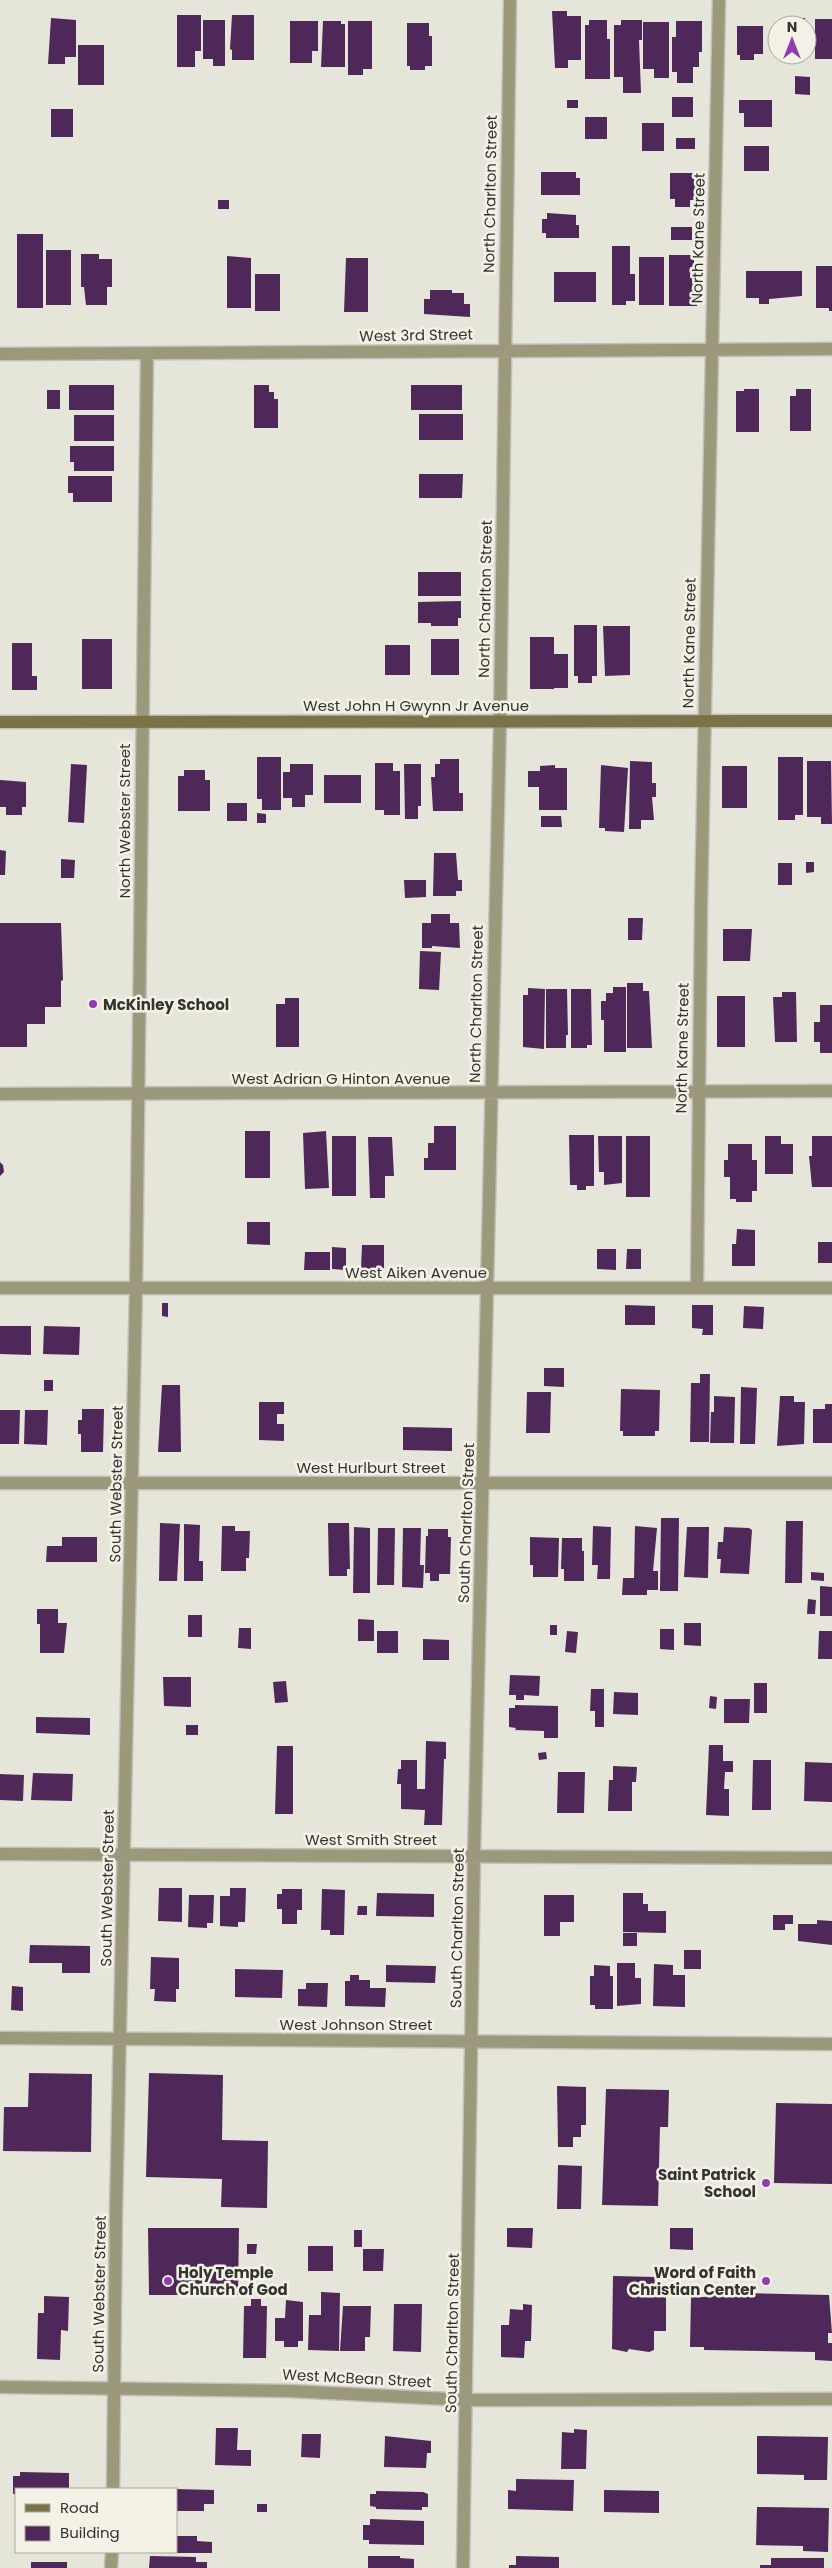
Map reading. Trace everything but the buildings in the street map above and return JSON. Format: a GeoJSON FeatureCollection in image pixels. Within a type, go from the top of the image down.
{"type":"FeatureCollection","features":[{"type":"Feature","properties":{"kind":"street","name":"North Charlton Street"},"geometry":{"type":"LineString","coordinates":[[486,1288],[500,722],[510,0]]}},
{"type":"Feature","properties":{"kind":"street","name":"North Kane Street"},"geometry":{"type":"LineString","coordinates":[[696,1287],[704,721],[719,0]]}},
{"type":"Feature","properties":{"kind":"street","name":"West 3rd Street"},"geometry":{"type":"LineString","coordinates":[[0,354],[832,349]]}},
{"type":"Feature","properties":{"kind":"street","name":"North Webster Street"},"geometry":{"type":"LineString","coordinates":[[136,1288],[141,720],[147,354]]}},
{"type":"Feature","properties":{"kind":"street","name":"West John H Gwynn Jr Avenue"},"geometry":{"type":"LineString","coordinates":[[0,722],[141,720],[832,721]]}},
{"type":"Feature","properties":{"kind":"street","name":"West Adrian G Hinton Avenue"},"geometry":{"type":"LineString","coordinates":[[0,1094],[490,1094],[832,1091]]}},
{"type":"Feature","properties":{"kind":"street","name":"West Aiken Avenue"},"geometry":{"type":"LineString","coordinates":[[0,1288],[832,1288]]}},
{"type":"Feature","properties":{"kind":"street","name":"South Webster Street"},"geometry":{"type":"LineString","coordinates":[[113,2488],[120,2039],[136,1288]]}},
{"type":"Feature","properties":{"kind":"street","name":"South Charlton Street"},"geometry":{"type":"LineString","coordinates":[[463,2568],[474,1856],[484,1483],[486,1288]]}},
{"type":"Feature","properties":{"kind":"street","name":"West Hurlburt Street"},"geometry":{"type":"LineString","coordinates":[[0,1483],[832,1482]]}},
{"type":"Feature","properties":{"kind":"street","name":"West Smith Street"},"geometry":{"type":"LineString","coordinates":[[0,1854],[125,1853],[832,1858]]}},
{"type":"Feature","properties":{"kind":"street","name":"West Johnson Street"},"geometry":{"type":"LineString","coordinates":[[0,2038],[832,2044]]}},
{"type":"Feature","properties":{"kind":"street","name":"West McBean Street"},"geometry":{"type":"LineString","coordinates":[[0,2387],[114,2387],[290,2391],[467,2400],[832,2399]]}},
{"type":"Feature","properties":{"kind":"street"},"geometry":{"type":"LineString","coordinates":[[111,2568],[112,2553]]}},
{"type":"Feature","properties":{"kind":"place","name":"McKinley School"},"geometry":{"type":"Point","coordinates":[93,1004]}},
{"type":"Feature","properties":{"kind":"place","name":"Saint Patrick School"},"geometry":{"type":"Point","coordinates":[766,2183]}},
{"type":"Feature","properties":{"kind":"place","name":"Holy Temple Church of God"},"geometry":{"type":"Point","coordinates":[168,2281]}},
{"type":"Feature","properties":{"kind":"place","name":"Word of Faith Christian Center"},"geometry":{"type":"Point","coordinates":[766,2281]}}]}
